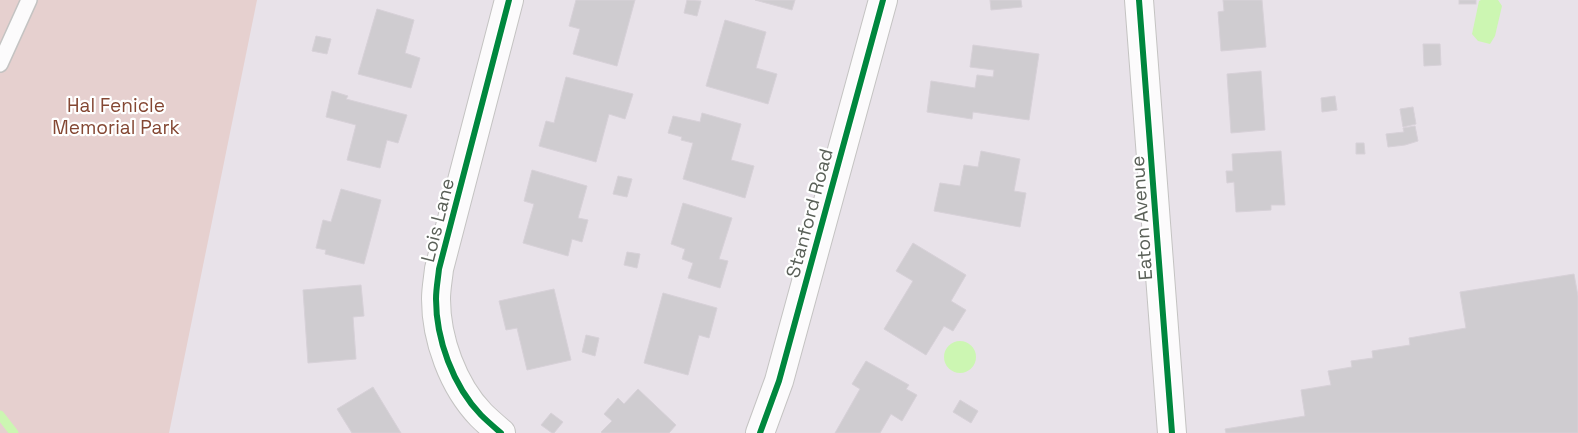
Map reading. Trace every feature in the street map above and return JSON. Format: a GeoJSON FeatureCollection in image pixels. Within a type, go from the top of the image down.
{"type":"FeatureCollection","features":[{"type":"Feature","properties":{"kind":"street","name":"Lois Lane"},"geometry":{"type":"LineString","coordinates":[[501,433],[480,414],[461,388],[448,360],[440,331],[436,300],[439,269],[509,0]]}},
{"type":"Feature","properties":{"kind":"street","name":"Stanford Road"},"geometry":{"type":"LineString","coordinates":[[760,433],[779,380],[883,0]]}},
{"type":"Feature","properties":{"kind":"street","name":"Eaton Avenue"},"geometry":{"type":"LineString","coordinates":[[1139,0],[1172,433]]}},
{"type":"Feature","properties":{"kind":"lane"},"geometry":{"type":"LineString","coordinates":[[0,64],[29,0]]}},
{"type":"Feature","properties":{"kind":"green space","name":"Hal Fenicle Memorial Park"},"geometry":{"type":"Polygon","coordinates":[[[0,0],[257,0],[169,433],[0,433],[0,0]]]}},
{"type":"Feature","properties":{"kind":"shaded area"},"geometry":{"type":"Polygon","coordinates":[[[1498,0],[1502,6],[1495,36],[1490,44],[1478,41],[1472,34],[1479,1],[1498,0]]]}},
{"type":"Feature","properties":{"kind":"shaded area"},"geometry":{"type":"Polygon","coordinates":[[[960,341],[966,342],[971,346],[975,351],[975,363],[971,368],[966,372],[960,373],[954,372],[949,368],[945,363],[944,357],[945,351],[949,346],[954,342],[960,341]]]}},
{"type":"Feature","properties":{"kind":"building"},"geometry":{"type":"Polygon","coordinates":[[[576,0],[635,0],[617,66],[573,54],[580,29],[569,26],[576,0]]]}},
{"type":"Feature","properties":{"kind":"building"},"geometry":{"type":"Polygon","coordinates":[[[687,0],[701,1],[697,16],[684,13],[687,0]]]}},
{"type":"Feature","properties":{"kind":"building"},"geometry":{"type":"Polygon","coordinates":[[[755,0],[795,0],[792,10],[755,0]]]}},
{"type":"Feature","properties":{"kind":"building"},"geometry":{"type":"Polygon","coordinates":[[[990,0],[1021,0],[1022,7],[991,10],[990,0]]]}},
{"type":"Feature","properties":{"kind":"building"},"geometry":{"type":"Polygon","coordinates":[[[1223,0],[1262,0],[1266,47],[1221,51],[1218,12],[1224,11],[1223,0]]]}},
{"type":"Feature","properties":{"kind":"building"},"geometry":{"type":"Polygon","coordinates":[[[1459,0],[1476,0],[1476,4],[1459,4],[1459,0]]]}},
{"type":"Feature","properties":{"kind":"building"},"geometry":{"type":"Polygon","coordinates":[[[377,9],[414,20],[405,53],[420,58],[411,88],[358,74],[377,9]]]}},
{"type":"Feature","properties":{"kind":"building"},"geometry":{"type":"Polygon","coordinates":[[[725,20],[766,32],[756,68],[777,74],[768,104],[706,86],[725,20]]]}},
{"type":"Feature","properties":{"kind":"building"},"geometry":{"type":"Polygon","coordinates":[[[316,36],[331,39],[327,54],[312,51],[316,36]]]}},
{"type":"Feature","properties":{"kind":"building"},"geometry":{"type":"Polygon","coordinates":[[[1423,44],[1440,44],[1441,65],[1424,66],[1423,44]]]}},
{"type":"Feature","properties":{"kind":"building"},"geometry":{"type":"Polygon","coordinates":[[[973,45],[1039,54],[1029,120],[973,112],[972,119],[927,112],[931,81],[975,88],[977,75],[993,77],[994,70],[970,67],[973,45]]]}},
{"type":"Feature","properties":{"kind":"building"},"geometry":{"type":"Polygon","coordinates":[[[1261,71],[1265,130],[1231,133],[1227,74],[1261,71]]]}},
{"type":"Feature","properties":{"kind":"building"},"geometry":{"type":"Polygon","coordinates":[[[566,77],[633,94],[625,119],[609,114],[596,162],[539,146],[546,121],[554,123],[566,77]]]}},
{"type":"Feature","properties":{"kind":"building"},"geometry":{"type":"Polygon","coordinates":[[[332,91],[348,96],[346,99],[407,115],[398,143],[387,140],[380,168],[347,160],[356,125],[326,117],[332,91]]]}},
{"type":"Feature","properties":{"kind":"building"},"geometry":{"type":"Polygon","coordinates":[[[1335,96],[1337,110],[1322,112],[1321,98],[1335,96]]]}},
{"type":"Feature","properties":{"kind":"building"},"geometry":{"type":"Polygon","coordinates":[[[1413,107],[1416,124],[1403,127],[1400,109],[1413,107]]]}},
{"type":"Feature","properties":{"kind":"building"},"geometry":{"type":"Polygon","coordinates":[[[702,113],[741,124],[731,160],[754,166],[745,198],[683,179],[693,143],[681,140],[682,137],[668,133],[673,116],[700,122],[702,113]]]}},
{"type":"Feature","properties":{"kind":"building"},"geometry":{"type":"Polygon","coordinates":[[[1415,126],[1418,141],[1388,147],[1386,134],[1404,132],[1403,128],[1415,126]]]}},
{"type":"Feature","properties":{"kind":"building"},"geometry":{"type":"Polygon","coordinates":[[[1356,143],[1364,143],[1365,154],[1356,154],[1356,143]]]}},
{"type":"Feature","properties":{"kind":"building"},"geometry":{"type":"Polygon","coordinates":[[[981,151],[1020,159],[1014,191],[1026,193],[1020,227],[934,211],[940,183],[960,186],[964,165],[978,167],[981,151]]]}},
{"type":"Feature","properties":{"kind":"building"},"geometry":{"type":"Polygon","coordinates":[[[1281,151],[1285,205],[1271,205],[1271,210],[1236,212],[1234,182],[1227,183],[1226,171],[1233,171],[1232,154],[1281,151]]]}},
{"type":"Feature","properties":{"kind":"building"},"geometry":{"type":"Polygon","coordinates":[[[532,170],[587,186],[578,218],[588,220],[582,242],[572,239],[568,256],[523,243],[534,204],[524,201],[532,170]]]}},
{"type":"Feature","properties":{"kind":"building"},"geometry":{"type":"Polygon","coordinates":[[[618,176],[632,179],[627,197],[613,194],[618,176]]]}},
{"type":"Feature","properties":{"kind":"building"},"geometry":{"type":"Polygon","coordinates":[[[341,189],[381,200],[364,264],[325,254],[326,250],[316,248],[323,220],[331,222],[341,189]]]}},
{"type":"Feature","properties":{"kind":"building"},"geometry":{"type":"Polygon","coordinates":[[[683,203],[732,218],[719,259],[728,261],[720,288],[688,278],[693,263],[682,259],[685,249],[671,244],[683,203]]]}},
{"type":"Feature","properties":{"kind":"building"},"geometry":{"type":"Polygon","coordinates":[[[913,243],[966,275],[951,301],[966,310],[953,331],[944,326],[926,355],[884,329],[913,281],[896,271],[913,243]]]}},
{"type":"Feature","properties":{"kind":"building"},"geometry":{"type":"Polygon","coordinates":[[[627,252],[640,254],[637,268],[624,265],[627,252]]]}},
{"type":"Feature","properties":{"kind":"building"},"geometry":{"type":"Polygon","coordinates":[[[1574,274],[1578,296],[1578,433],[1226,433],[1225,429],[1305,416],[1301,390],[1331,385],[1328,371],[1352,367],[1351,361],[1373,358],[1372,351],[1410,345],[1409,338],[1466,328],[1460,292],[1574,274]]]}},
{"type":"Feature","properties":{"kind":"building"},"geometry":{"type":"Polygon","coordinates":[[[361,285],[364,316],[353,317],[356,359],[308,363],[303,290],[361,285]]]}},
{"type":"Feature","properties":{"kind":"building"},"geometry":{"type":"Polygon","coordinates":[[[554,289],[571,360],[527,370],[517,328],[506,330],[499,301],[554,289]]]}},
{"type":"Feature","properties":{"kind":"building"},"geometry":{"type":"Polygon","coordinates":[[[663,293],[717,308],[709,338],[699,335],[688,375],[644,363],[663,293]]]}},
{"type":"Feature","properties":{"kind":"building"},"geometry":{"type":"Polygon","coordinates":[[[586,335],[599,338],[595,356],[582,352],[586,335]]]}},
{"type":"Feature","properties":{"kind":"building"},"geometry":{"type":"Polygon","coordinates":[[[866,361],[909,385],[906,389],[917,395],[902,421],[891,414],[880,433],[835,433],[860,389],[852,384],[866,361]]]}},
{"type":"Feature","properties":{"kind":"building"},"geometry":{"type":"Polygon","coordinates":[[[373,387],[401,433],[352,433],[337,409],[373,387]]]}},
{"type":"Feature","properties":{"kind":"building"},"geometry":{"type":"Polygon","coordinates":[[[638,389],[676,425],[669,433],[602,433],[612,421],[604,414],[618,398],[624,404],[638,389]]]}},
{"type":"Feature","properties":{"kind":"building"},"geometry":{"type":"Polygon","coordinates":[[[960,400],[978,411],[971,423],[953,412],[960,400]]]}},
{"type":"Feature","properties":{"kind":"building"},"geometry":{"type":"Polygon","coordinates":[[[551,413],[563,422],[554,433],[541,425],[551,413]]]}},
{"type":"Feature","properties":{"kind":"waterway"},"geometry":{"type":"LineString","coordinates":[[0,415],[14,433]]}},
{"type":"Feature","properties":{"kind":"cycle path"},"geometry":{"type":"LineString","coordinates":[[501,433],[471,403],[454,376],[439,330],[436,299],[439,269],[509,0]]}},
{"type":"Feature","properties":{"kind":"cycle path"},"geometry":{"type":"LineString","coordinates":[[760,433],[779,381],[883,0]]}},
{"type":"Feature","properties":{"kind":"cycle path"},"geometry":{"type":"LineString","coordinates":[[1139,0],[1172,433]]}}]}
